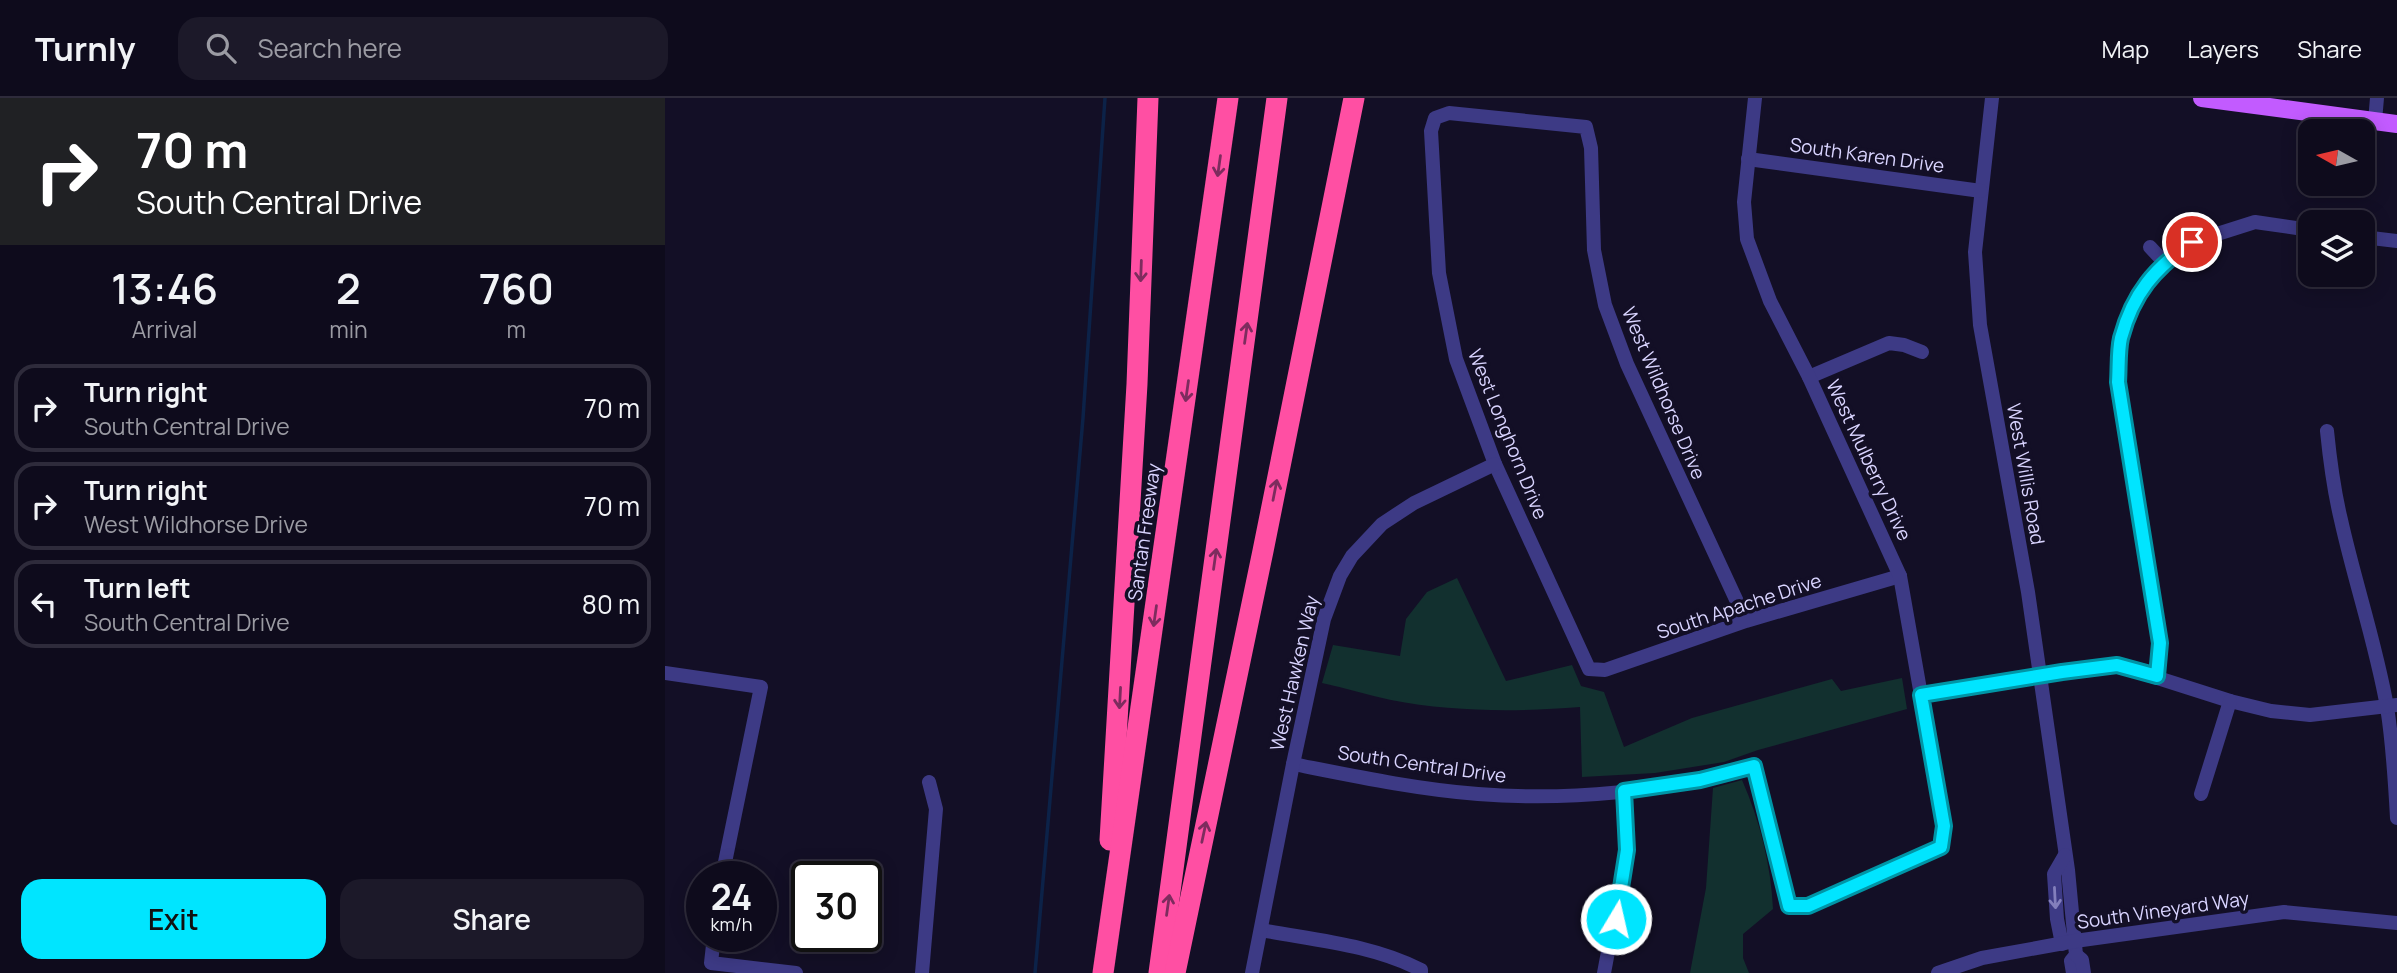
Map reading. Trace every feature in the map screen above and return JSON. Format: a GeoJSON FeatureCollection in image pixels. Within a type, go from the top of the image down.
{"type":"FeatureCollection","features":[{"type":"Feature","properties":{"kind":"highway"},"geometry":{"type":"LineString","coordinates":[[1101,973],[1136,410],[1148,98]]}},
{"type":"Feature","properties":{"kind":"highway","name":"Santan Freeway"},"geometry":{"type":"LineString","coordinates":[[1101,973],[1228,98]]}},
{"type":"Feature","properties":{"kind":"highway"},"geometry":{"type":"LineString","coordinates":[[1159,973],[1277,98]]}},
{"type":"Feature","properties":{"kind":"highway"},"geometry":{"type":"LineString","coordinates":[[1175,973],[1354,98]]}},
{"type":"Feature","properties":{"kind":"main road"},"geometry":{"type":"LineString","coordinates":[[1322,254],[1337,220],[1362,98]]}},
{"type":"Feature","properties":{"kind":"main road"},"geometry":{"type":"LineString","coordinates":[[2202,98],[2360,119]]}},
{"type":"Feature","properties":{"kind":"main road"},"geometry":{"type":"LineString","coordinates":[[2375,121],[2397,124]]}},
{"type":"Feature","properties":{"kind":"street","name":"West Willis Road"},"geometry":{"type":"LineString","coordinates":[[1992,98],[1975,252],[1980,325],[2018,531],[2065,855],[2054,874],[2057,919],[2071,947],[2082,960],[2084,973]]}},
{"type":"Feature","properties":{"kind":"street"},"geometry":{"type":"LineString","coordinates":[[2375,121],[2377,98]]}},
{"type":"Feature","properties":{"kind":"street","name":"West Mulberry Drive"},"geometry":{"type":"LineString","coordinates":[[1755,99],[1744,202],[1747,239],[1770,301],[1809,377],[1901,576],[1944,826],[1941,847],[1808,906],[1789,906]]}},
{"type":"Feature","properties":{"kind":"street","name":"West Wildhorse Drive"},"geometry":{"type":"LineString","coordinates":[[1435,118],[1449,113],[1586,127],[1591,148],[1594,250],[1605,305],[1627,364],[1746,621]]}},
{"type":"Feature","properties":{"kind":"street","name":"West Longhorn Drive"},"geometry":{"type":"LineString","coordinates":[[1435,118],[1430,131],[1439,273],[1455,359],[1495,464],[1589,669]]}},
{"type":"Feature","properties":{"kind":"street","name":"South Karen Drive"},"geometry":{"type":"LineString","coordinates":[[1748,159],[1981,191]]}},
{"type":"Feature","properties":{"kind":"street"},"geometry":{"type":"LineString","coordinates":[[2157,676],[2160,643],[2118,382],[2121,339],[2136,297],[2164,262],[2192,242],[2255,222],[2298,228]]}},
{"type":"Feature","properties":{"kind":"street"},"geometry":{"type":"LineString","coordinates":[[2375,239],[2397,242]]}},
{"type":"Feature","properties":{"kind":"street"},"geometry":{"type":"LineString","coordinates":[[2150,247],[2164,262]]}},
{"type":"Feature","properties":{"kind":"street"},"geometry":{"type":"LineString","coordinates":[[1809,377],[1889,343],[1922,352]]}},
{"type":"Feature","properties":{"kind":"street"},"geometry":{"type":"LineString","coordinates":[[2327,431],[2332,479],[2341,521],[2392,705],[2397,818]]}},
{"type":"Feature","properties":{"kind":"street","name":"West Hawken Way"},"geometry":{"type":"LineString","coordinates":[[1252,973],[1293,764],[1330,596],[1352,556],[1382,524],[1414,503],[1495,464]]}},
{"type":"Feature","properties":{"kind":"street","name":"South Apache Drive"},"geometry":{"type":"LineString","coordinates":[[1589,669],[1605,670],[1746,621],[1901,576]]}},
{"type":"Feature","properties":{"kind":"street"},"geometry":{"type":"LineString","coordinates":[[1921,695],[2117,665],[2230,701],[2271,711],[2310,715],[2392,705]]}},
{"type":"Feature","properties":{"kind":"street"},"geometry":{"type":"LineString","coordinates":[[665,673],[761,687],[725,861]]}},
{"type":"Feature","properties":{"kind":"street"},"geometry":{"type":"LineString","coordinates":[[2201,794],[2230,701]]}},
{"type":"Feature","properties":{"kind":"street","name":"South Central Drive"},"geometry":{"type":"LineString","coordinates":[[1293,764],[1368,779],[1478,794],[1519,796],[1624,791],[1700,780],[1754,766],[1789,906]]}},
{"type":"Feature","properties":{"kind":"street"},"geometry":{"type":"LineString","coordinates":[[922,973],[936,809],[929,782]]}},
{"type":"Feature","properties":{"kind":"street"},"geometry":{"type":"LineString","coordinates":[[1604,973],[1627,850],[1624,791]]}},
{"type":"Feature","properties":{"kind":"street","name":"South Vineyard Way"},"geometry":{"type":"LineString","coordinates":[[1938,973],[1982,958],[2071,947],[2284,912],[2397,923]]}},
{"type":"Feature","properties":{"kind":"street"},"geometry":{"type":"LineString","coordinates":[[1261,930],[1355,947],[1405,962],[1421,971]]}},
{"type":"Feature","properties":{"kind":"street","name":"West Willis Road"},"geometry":{"type":"LineString","coordinates":[[2071,947],[2073,973]]}},
{"type":"Feature","properties":{"kind":"street"},"geometry":{"type":"LineString","coordinates":[[712,952],[711,964],[796,973]]}},
{"type":"Feature","properties":{"kind":"green space"},"geometry":{"type":"Polygon","coordinates":[[[1457,578],[1506,681],[1572,665],[1581,686],[1604,692],[1624,747],[1692,718],[1832,679],[1841,691],[1902,678],[1907,709],[1724,762],[1655,773],[1582,777],[1580,707],[1509,710],[1438,707],[1391,700],[1322,683],[1333,645],[1400,656],[1406,619],[1427,592],[1457,578]]]}},
{"type":"Feature","properties":{"kind":"green space"},"geometry":{"type":"Polygon","coordinates":[[[1742,780],[1763,843],[1773,909],[1743,934],[1743,958],[1749,973],[1690,973],[1706,888],[1713,788],[1742,780]]]}},
{"type":"Feature","properties":{"kind":"waterway"},"geometry":{"type":"LineString","coordinates":[[1035,973],[1083,418],[1105,98]]}},
{"type":"Feature","properties":{"kind":"route"},"geometry":{"type":"LineString","coordinates":[[1616,919],[1627,850],[1624,791],[1700,780],[1754,766],[1789,906],[1808,906],[1941,847],[1944,826],[1921,695],[2117,665],[2157,676],[2160,643],[2118,382],[2121,339],[2136,297],[2164,262],[2192,242]]}}]}
